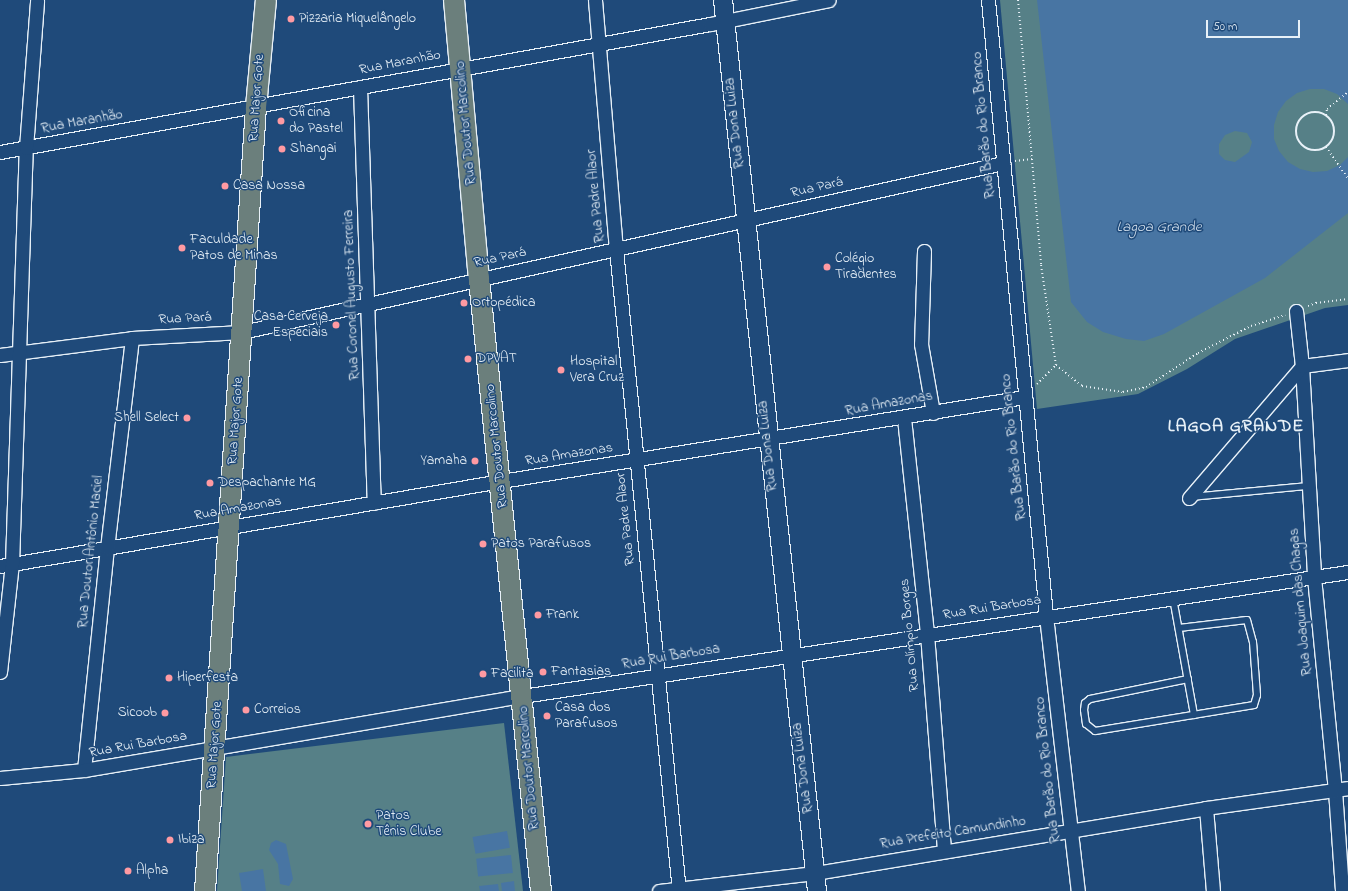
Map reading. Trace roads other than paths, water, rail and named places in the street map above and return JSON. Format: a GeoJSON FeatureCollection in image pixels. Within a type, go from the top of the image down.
{"type":"FeatureCollection","features":[{"type":"Feature","properties":{"kind":"main road","name":"Rua Major Gote"},"geometry":{"type":"LineString","coordinates":[[205,891],[256,106],[266,0]]}},
{"type":"Feature","properties":{"kind":"main road","name":"Rua Doutor Marcolino"},"geometry":{"type":"LineString","coordinates":[[454,0],[462,68],[478,279],[501,481],[541,891]]}},
{"type":"Feature","properties":{"kind":"street"},"geometry":{"type":"LineString","coordinates":[[0,672],[21,351],[26,148],[37,0]]}},
{"type":"Feature","properties":{"kind":"street","name":"Rua Padre Alaor"},"geometry":{"type":"LineString","coordinates":[[595,0],[616,249],[679,889]]}},
{"type":"Feature","properties":{"kind":"street","name":"Rua Dona Luiza"},"geometry":{"type":"LineString","coordinates":[[723,0],[790,655],[817,891]]}},
{"type":"Feature","properties":{"kind":"street","name":"Rua Maranhão"},"geometry":{"type":"LineString","coordinates":[[0,152],[725,21],[829,0]]}},
{"type":"Feature","properties":{"kind":"street","name":"Rua Barão do Rio Branco"},"geometry":{"type":"LineString","coordinates":[[988,0],[1046,616],[1078,891]]}},
{"type":"Feature","properties":{"kind":"street","name":"Rua Coronel Augusto Ferreira"},"geometry":{"type":"LineString","coordinates":[[360,87],[369,303],[374,502]]}},
{"type":"Feature","properties":{"kind":"street","name":"Rua Pará"},"geometry":{"type":"LineString","coordinates":[[0,355],[21,351],[132,338],[242,332],[1003,162]]}},
{"type":"Feature","properties":{"kind":"street"},"geometry":{"type":"LineString","coordinates":[[924,251],[921,344],[933,413]]}},
{"type":"Feature","properties":{"kind":"street","name":"Rua Joaquim das Chagas"},"geometry":{"type":"LineString","coordinates":[[1296,311],[1302,366],[1314,577],[1342,789],[1342,891]]}},
{"type":"Feature","properties":{"kind":"street","name":"Rua Doutor Antônio Maciel"},"geometry":{"type":"LineString","coordinates":[[84,770],[107,548],[132,338]]}},
{"type":"Feature","properties":{"kind":"street"},"geometry":{"type":"LineString","coordinates":[[1189,498],[1302,366],[1348,360]]}},
{"type":"Feature","properties":{"kind":"street","name":"Rua Amazonas"},"geometry":{"type":"LineString","coordinates":[[6,565],[501,481],[768,440],[1025,397]]}},
{"type":"Feature","properties":{"kind":"street","name":"Rua Olímpio Borges"},"geometry":{"type":"LineString","coordinates":[[904,418],[927,634],[944,850]]}},
{"type":"Feature","properties":{"kind":"street","name":"Rua Rui Barbosa"},"geometry":{"type":"LineString","coordinates":[[0,778],[84,770],[522,696],[1046,616],[1348,572]]}},
{"type":"Feature","properties":{"kind":"street","name":"Rua Prefeito Camundinho"},"geometry":{"type":"LineString","coordinates":[[658,891],[815,873],[944,850],[1206,808],[1342,789]]}},
{"type":"Feature","properties":{"kind":"street"},"geometry":{"type":"LineString","coordinates":[[1206,808],[1213,891]]}},
{"type":"Feature","properties":{"kind":"lane"},"geometry":{"type":"LineString","coordinates":[[1189,498],[1308,486]]}},
{"type":"Feature","properties":{"kind":"lane"},"geometry":{"type":"LineString","coordinates":[[1173,598],[1194,715]]}},
{"type":"Feature","properties":{"kind":"lane"},"geometry":{"type":"LineString","coordinates":[[1179,628],[1240,619],[1247,620],[1250,624],[1257,702],[1254,705],[1095,731],[1086,724],[1084,710],[1085,703],[1090,699],[1188,679]]}},
{"type":"Feature","properties":{"kind":"water","name":"Lagoa Grande"},"geometry":{"type":"Polygon","coordinates":[[[1037,0],[1348,0],[1348,104],[1337,94],[1324,89],[1310,89],[1297,93],[1286,101],[1278,112],[1274,125],[1274,139],[1279,151],[1288,162],[1300,169],[1313,172],[1327,171],[1340,165],[1348,157],[1348,213],[1265,278],[1164,334],[1144,341],[1126,339],[1103,332],[1087,322],[1071,302],[1037,0]],[[1235,131],[1225,135],[1219,144],[1219,154],[1225,160],[1235,162],[1249,152],[1252,142],[1247,133],[1235,131]]]}},
{"type":"Feature","properties":{"kind":"water"},"geometry":{"type":"Polygon","coordinates":[[[507,831],[510,848],[475,854],[473,837],[507,831]]]}},
{"type":"Feature","properties":{"kind":"water"},"geometry":{"type":"Polygon","coordinates":[[[276,840],[286,844],[293,879],[289,886],[280,884],[278,864],[269,850],[271,843],[276,840]]]}},
{"type":"Feature","properties":{"kind":"water"},"geometry":{"type":"Polygon","coordinates":[[[511,855],[513,873],[478,877],[476,859],[511,855]]]}},
{"type":"Feature","properties":{"kind":"water"},"geometry":{"type":"Polygon","coordinates":[[[263,869],[266,891],[242,891],[239,873],[263,869]]]}},
{"type":"Feature","properties":{"kind":"water"},"geometry":{"type":"Polygon","coordinates":[[[514,881],[515,891],[502,891],[501,883],[514,881]]]}},
{"type":"Feature","properties":{"kind":"water"},"geometry":{"type":"Polygon","coordinates":[[[498,884],[499,891],[480,891],[479,886],[498,884]]]}},
{"type":"Feature","properties":{"kind":"place","name":"Pizzaria Miquelângelo"},"geometry":{"type":"Point","coordinates":[291,19]}},
{"type":"Feature","properties":{"kind":"place","name":"Oficina do Pastel"},"geometry":{"type":"Point","coordinates":[281,121]}},
{"type":"Feature","properties":{"kind":"place","name":"Shangai"},"geometry":{"type":"Point","coordinates":[282,149]}},
{"type":"Feature","properties":{"kind":"place","name":"Casa Nossa"},"geometry":{"type":"Point","coordinates":[225,186]}},
{"type":"Feature","properties":{"kind":"place","name":"Faculdade Patos de Minas"},"geometry":{"type":"Point","coordinates":[182,248]}},
{"type":"Feature","properties":{"kind":"place","name":"Colégio Tiradentes"},"geometry":{"type":"Point","coordinates":[827,267]}},
{"type":"Feature","properties":{"kind":"place","name":"Ortopédica"},"geometry":{"type":"Point","coordinates":[464,303]}},
{"type":"Feature","properties":{"kind":"place","name":"Casa Cerveja Especiais"},"geometry":{"type":"Point","coordinates":[336,325]}},
{"type":"Feature","properties":{"kind":"place","name":"DPVAT"},"geometry":{"type":"Point","coordinates":[468,359]}},
{"type":"Feature","properties":{"kind":"place","name":"Hospital Vera Cruz"},"geometry":{"type":"Point","coordinates":[561,370]}},
{"type":"Feature","properties":{"kind":"place","name":"Shell Select"},"geometry":{"type":"Point","coordinates":[187,418]}},
{"type":"Feature","properties":{"kind":"place","name":"Yamaha"},"geometry":{"type":"Point","coordinates":[475,461]}},
{"type":"Feature","properties":{"kind":"place","name":"Despachante MG"},"geometry":{"type":"Point","coordinates":[210,483]}},
{"type":"Feature","properties":{"kind":"place","name":"Patos Parafusos"},"geometry":{"type":"Point","coordinates":[483,544]}},
{"type":"Feature","properties":{"kind":"place","name":"Frank"},"geometry":{"type":"Point","coordinates":[538,615]}},
{"type":"Feature","properties":{"kind":"place","name":"Fantasias"},"geometry":{"type":"Point","coordinates":[543,672]}},
{"type":"Feature","properties":{"kind":"place","name":"Facilita"},"geometry":{"type":"Point","coordinates":[483,674]}},
{"type":"Feature","properties":{"kind":"place","name":"Hiperfesta"},"geometry":{"type":"Point","coordinates":[169,678]}},
{"type":"Feature","properties":{"kind":"place","name":"Correios"},"geometry":{"type":"Point","coordinates":[246,710]}},
{"type":"Feature","properties":{"kind":"place","name":"Sicoob"},"geometry":{"type":"Point","coordinates":[165,713]}},
{"type":"Feature","properties":{"kind":"place","name":"Casa dos Parafusos"},"geometry":{"type":"Point","coordinates":[547,716]}},
{"type":"Feature","properties":{"kind":"place","name":"Patos Tênis Clube"},"geometry":{"type":"Point","coordinates":[368,824]}},
{"type":"Feature","properties":{"kind":"place","name":"Ibiza"},"geometry":{"type":"Point","coordinates":[170,840]}},
{"type":"Feature","properties":{"kind":"place","name":"Alpha"},"geometry":{"type":"Point","coordinates":[128,871]}},
{"type":"Feature","properties":{"kind":"district","name":"LAGOA GRANDE"},"geometry":{"type":"Point","coordinates":[1236,427]}}]}
